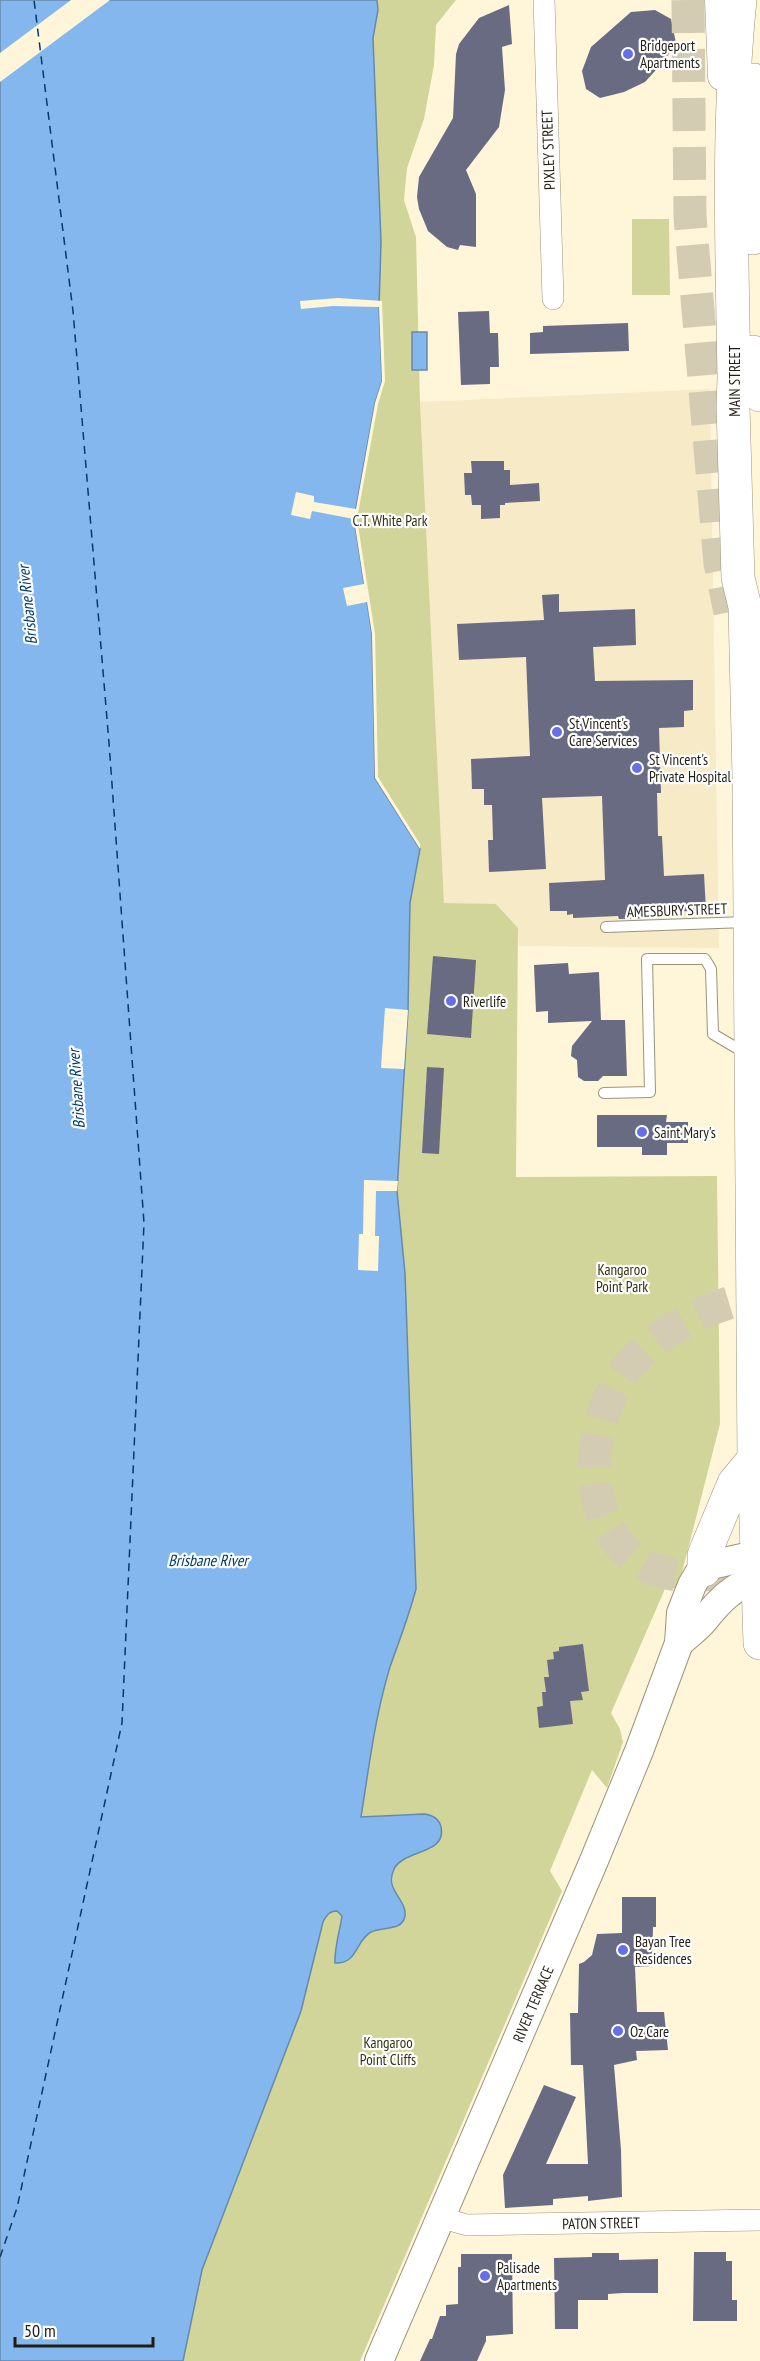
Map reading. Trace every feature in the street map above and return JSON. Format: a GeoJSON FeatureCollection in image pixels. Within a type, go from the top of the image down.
{"type":"FeatureCollection","features":[{"type":"Feature","properties":{"kind":"main road","name":"MAIN STREET"},"geometry":{"type":"LineString","coordinates":[[745,607],[738,578],[730,154],[734,56],[749,5]]}},
{"type":"Feature","properties":{"kind":"main road","name":"MAIN STREET"},"geometry":{"type":"LineString","coordinates":[[749,5],[753,352],[745,410],[751,578],[745,607],[754,1459],[760,1643]]}},
{"type":"Feature","properties":{"kind":"main road"},"geometry":{"type":"LineString","coordinates":[[753,352],[760,395]]}},
{"type":"Feature","properties":{"kind":"main road"},"geometry":{"type":"LineString","coordinates":[[754,1459],[734,1483],[704,1555],[704,1570],[719,1562],[758,1566]]}},
{"type":"Feature","properties":{"kind":"main road","name":"RIVER TERRACE"},"geometry":{"type":"LineString","coordinates":[[679,1643],[758,1566]]}},
{"type":"Feature","properties":{"kind":"main road","name":"RIVER TERRACE"},"geometry":{"type":"LineString","coordinates":[[379,2361],[593,1863],[639,1751],[679,1643],[681,1613],[692,1585],[704,1570]]}},
{"type":"Feature","properties":{"kind":"street","name":"PIXLEY STREET"},"geometry":{"type":"LineString","coordinates":[[544,0],[553,299]]}},
{"type":"Feature","properties":{"kind":"street","name":"MAIN STREET"},"geometry":{"type":"LineString","coordinates":[[718,0],[723,126],[730,154]]}},
{"type":"Feature","properties":{"kind":"street","name":"PATON STREET"},"geometry":{"type":"LineString","coordinates":[[442,2218],[467,2225],[760,2220]]}},
{"type":"Feature","properties":{"kind":"lane","name":"AMESBURY STREET"},"geometry":{"type":"LineString","coordinates":[[606,927],[749,922]]}},
{"type":"Feature","properties":{"kind":"lane"},"geometry":{"type":"LineString","coordinates":[[604,1093],[650,1092],[647,959],[705,959],[711,969],[713,1034],[750,1056]]}},
{"type":"Feature","properties":{"kind":"shaded area"},"geometry":{"type":"Polygon","coordinates":[[[710,389],[719,948],[519,946],[518,928],[496,904],[444,904],[420,402],[710,389]]]}},
{"type":"Feature","properties":{"kind":"green space","name":"Kangaroo Point Cliffs"},"geometry":{"type":"Polygon","coordinates":[[[377,0],[456,0],[436,25],[434,65],[424,119],[407,168],[404,200],[416,237],[420,402],[444,903],[496,904],[518,928],[516,1177],[717,1176],[720,1424],[678,1588],[665,1589],[611,1713],[620,1729],[623,1742],[607,1788],[592,1770],[550,1871],[562,1891],[360,2361],[183,2361],[202,2270],[301,2011],[323,1922],[332,1912],[337,1911],[342,1916],[335,1963],[347,1961],[365,1936],[378,1929],[392,1928],[402,1905],[392,1880],[394,1868],[404,1858],[432,1848],[410,1814],[361,1817],[380,1705],[416,1589],[407,1322],[397,1191],[408,1010],[410,903],[420,849],[375,778],[372,634],[354,519],[379,307],[381,242],[373,38],[378,10],[377,0]]]}},
{"type":"Feature","properties":{"kind":"green space"},"geometry":{"type":"Polygon","coordinates":[[[632,219],[669,219],[670,295],[632,295],[632,219]]]}},
{"type":"Feature","properties":{"kind":"water","name":"Brisbane River"},"geometry":{"type":"Polygon","coordinates":[[[0,0],[377,0],[378,10],[373,38],[381,242],[379,307],[382,381],[375,403],[354,519],[372,634],[375,778],[420,849],[410,903],[408,1010],[397,1191],[405,1273],[416,1589],[380,1704],[361,1817],[427,1814],[439,1821],[441,1836],[438,1843],[406,1858],[394,1869],[392,1883],[405,1910],[403,1921],[396,1927],[371,1932],[348,1960],[335,1963],[342,1916],[337,1911],[332,1912],[323,1922],[301,2011],[202,2270],[183,2361],[0,2361],[0,0]]]}},
{"type":"Feature","properties":{"kind":"water"},"geometry":{"type":"Polygon","coordinates":[[[412,332],[427,332],[427,370],[412,370],[412,332]]]}},
{"type":"Feature","properties":{"kind":"pier"},"geometry":{"type":"Polygon","coordinates":[[[71,0],[110,0],[0,82],[0,53],[71,0]]]}},
{"type":"Feature","properties":{"kind":"pier"},"geometry":{"type":"Polygon","coordinates":[[[338,298],[382,301],[385,381],[378,404],[357,519],[375,634],[378,777],[420,844],[420,849],[375,778],[372,634],[367,602],[347,606],[343,588],[364,584],[354,519],[312,511],[310,519],[291,515],[296,492],[314,496],[314,502],[356,509],[375,403],[382,381],[379,307],[333,306],[301,309],[300,301],[338,298]]]}},
{"type":"Feature","properties":{"kind":"pier"},"geometry":{"type":"Polygon","coordinates":[[[385,1008],[408,1010],[404,1069],[381,1068],[385,1008]]]}},
{"type":"Feature","properties":{"kind":"pier"},"geometry":{"type":"Polygon","coordinates":[[[364,1180],[398,1181],[397,1191],[376,1191],[375,1236],[379,1236],[378,1271],[358,1270],[359,1234],[363,1234],[364,1180]]]}},
{"type":"Feature","properties":{"kind":"building"},"geometry":{"type":"Polygon","coordinates":[[[509,5],[512,44],[502,47],[505,90],[499,127],[466,170],[476,194],[476,247],[460,245],[458,250],[447,247],[428,231],[417,197],[419,177],[453,118],[456,54],[459,44],[479,18],[509,5]]]}},
{"type":"Feature","properties":{"kind":"building","name":"Bridgeport Apartments"},"geometry":{"type":"Polygon","coordinates":[[[655,10],[671,19],[676,43],[664,61],[645,82],[624,92],[600,98],[586,89],[582,71],[591,47],[631,12],[655,10]]]}},
{"type":"Feature","properties":{"kind":"building"},"geometry":{"type":"Polygon","coordinates":[[[489,311],[490,333],[498,333],[499,367],[490,367],[490,384],[461,385],[458,312],[489,311]]]}},
{"type":"Feature","properties":{"kind":"building"},"geometry":{"type":"Polygon","coordinates":[[[628,323],[629,351],[530,354],[530,333],[543,332],[543,326],[628,323]]]}},
{"type":"Feature","properties":{"kind":"building"},"geometry":{"type":"Polygon","coordinates":[[[471,461],[504,461],[504,470],[510,470],[510,485],[539,483],[540,501],[505,503],[505,505],[500,505],[500,518],[481,519],[481,505],[472,505],[471,495],[465,495],[464,473],[472,473],[471,461]]]}},
{"type":"Feature","properties":{"kind":"building"},"geometry":{"type":"Polygon","coordinates":[[[559,594],[559,612],[635,609],[636,645],[593,647],[595,681],[693,680],[693,710],[684,711],[684,727],[659,728],[661,793],[657,793],[658,836],[662,836],[664,876],[704,874],[706,910],[653,913],[654,918],[619,919],[618,916],[573,918],[573,914],[567,915],[567,911],[550,911],[549,883],[605,880],[602,796],[542,798],[546,869],[489,872],[488,840],[493,840],[492,805],[484,805],[484,789],[472,789],[471,759],[530,756],[526,657],[459,660],[457,624],[544,620],[542,595],[559,594]]]}},
{"type":"Feature","properties":{"kind":"building","name":"Riverlife"},"geometry":{"type":"Polygon","coordinates":[[[433,956],[476,960],[471,1038],[427,1034],[433,956]]]}},
{"type":"Feature","properties":{"kind":"building"},"geometry":{"type":"Polygon","coordinates":[[[568,963],[569,974],[599,972],[601,1020],[625,1020],[627,1076],[603,1076],[598,1081],[584,1081],[578,1077],[577,1060],[571,1056],[572,1046],[592,1021],[548,1023],[548,1011],[536,1012],[534,965],[568,963]]]}},
{"type":"Feature","properties":{"kind":"building"},"geometry":{"type":"Polygon","coordinates":[[[427,1067],[444,1068],[439,1154],[422,1153],[427,1067]]]}},
{"type":"Feature","properties":{"kind":"building","name":"Saint Mary's"},"geometry":{"type":"Polygon","coordinates":[[[597,1115],[667,1115],[666,1122],[688,1122],[688,1143],[667,1143],[667,1155],[642,1155],[642,1147],[597,1147],[597,1115]]]}},
{"type":"Feature","properties":{"kind":"building"},"geometry":{"type":"Polygon","coordinates":[[[583,1644],[589,1691],[581,1692],[583,1700],[570,1701],[573,1724],[539,1728],[537,1707],[543,1706],[542,1692],[546,1692],[544,1677],[549,1677],[547,1660],[554,1659],[553,1652],[559,1651],[559,1647],[583,1644]]]}},
{"type":"Feature","properties":{"kind":"building"},"geometry":{"type":"Polygon","coordinates":[[[622,1897],[656,1897],[652,1966],[635,1967],[637,2012],[664,2012],[668,2050],[636,2051],[637,2060],[614,2065],[621,2150],[622,2197],[588,2201],[588,2196],[553,2199],[553,2205],[505,2208],[503,2175],[544,2085],[576,2097],[546,2164],[588,2164],[583,2065],[571,2065],[570,2013],[578,2013],[579,1964],[592,1955],[597,1934],[622,1933],[622,1897]]]}},
{"type":"Feature","properties":{"kind":"building"},"geometry":{"type":"Polygon","coordinates":[[[694,2252],[726,2252],[726,2261],[732,2261],[732,2300],[737,2300],[737,2321],[693,2321],[694,2252]]]}},
{"type":"Feature","properties":{"kind":"building"},"geometry":{"type":"Polygon","coordinates":[[[592,2253],[619,2253],[619,2260],[658,2259],[658,2293],[608,2294],[608,2300],[578,2300],[578,2329],[555,2329],[554,2258],[592,2257],[592,2253]]]}},
{"type":"Feature","properties":{"kind":"building"},"geometry":{"type":"Polygon","coordinates":[[[461,2254],[512,2254],[513,2334],[486,2336],[477,2361],[420,2361],[432,2339],[440,2316],[446,2316],[446,2305],[458,2304],[458,2267],[461,2267],[461,2254]]]}},
{"type":"Feature","properties":{"kind":"ferry route"},"geometry":{"type":"LineString","coordinates":[[0,2257],[17,2208],[122,1723],[144,1223],[109,743],[73,311],[34,0]]}},
{"type":"Feature","properties":{"kind":"tunnel"},"geometry":{"type":"LineString","coordinates":[[688,0],[690,217],[720,563],[730,612]]}},
{"type":"Feature","properties":{"kind":"tunnel"},"geometry":{"type":"LineString","coordinates":[[724,1572],[681,1575],[646,1566],[621,1546],[604,1518],[595,1485],[596,1449],[604,1412],[621,1377],[648,1347],[664,1334],[702,1313],[742,1299],[760,1296]]}},
{"type":"Feature","properties":{"kind":"place","name":"Bridgeport Apartments"},"geometry":{"type":"Point","coordinates":[628,54]}},
{"type":"Feature","properties":{"kind":"place","name":"St Vincent's Care Services"},"geometry":{"type":"Point","coordinates":[557,732]}},
{"type":"Feature","properties":{"kind":"place","name":"St Vincent's Private Hospital"},"geometry":{"type":"Point","coordinates":[637,768]}},
{"type":"Feature","properties":{"kind":"place","name":"Riverlife"},"geometry":{"type":"Point","coordinates":[451,1001]}},
{"type":"Feature","properties":{"kind":"place","name":"Saint Mary's"},"geometry":{"type":"Point","coordinates":[642,1132]}},
{"type":"Feature","properties":{"kind":"place","name":"Bayan Tree Residences"},"geometry":{"type":"Point","coordinates":[623,1950]}},
{"type":"Feature","properties":{"kind":"place","name":"Oz Care"},"geometry":{"type":"Point","coordinates":[618,2031]}},
{"type":"Feature","properties":{"kind":"place","name":"Palisade Apartments"},"geometry":{"type":"Point","coordinates":[485,2276]}},
{"type":"Feature","properties":{"kind":"park label","name":"C.T. White Park"},"geometry":{"type":"Point","coordinates":[390,520]}},
{"type":"Feature","properties":{"kind":"park label","name":"Kangaroo Point Park"},"geometry":{"type":"Point","coordinates":[622,1278]}}]}
